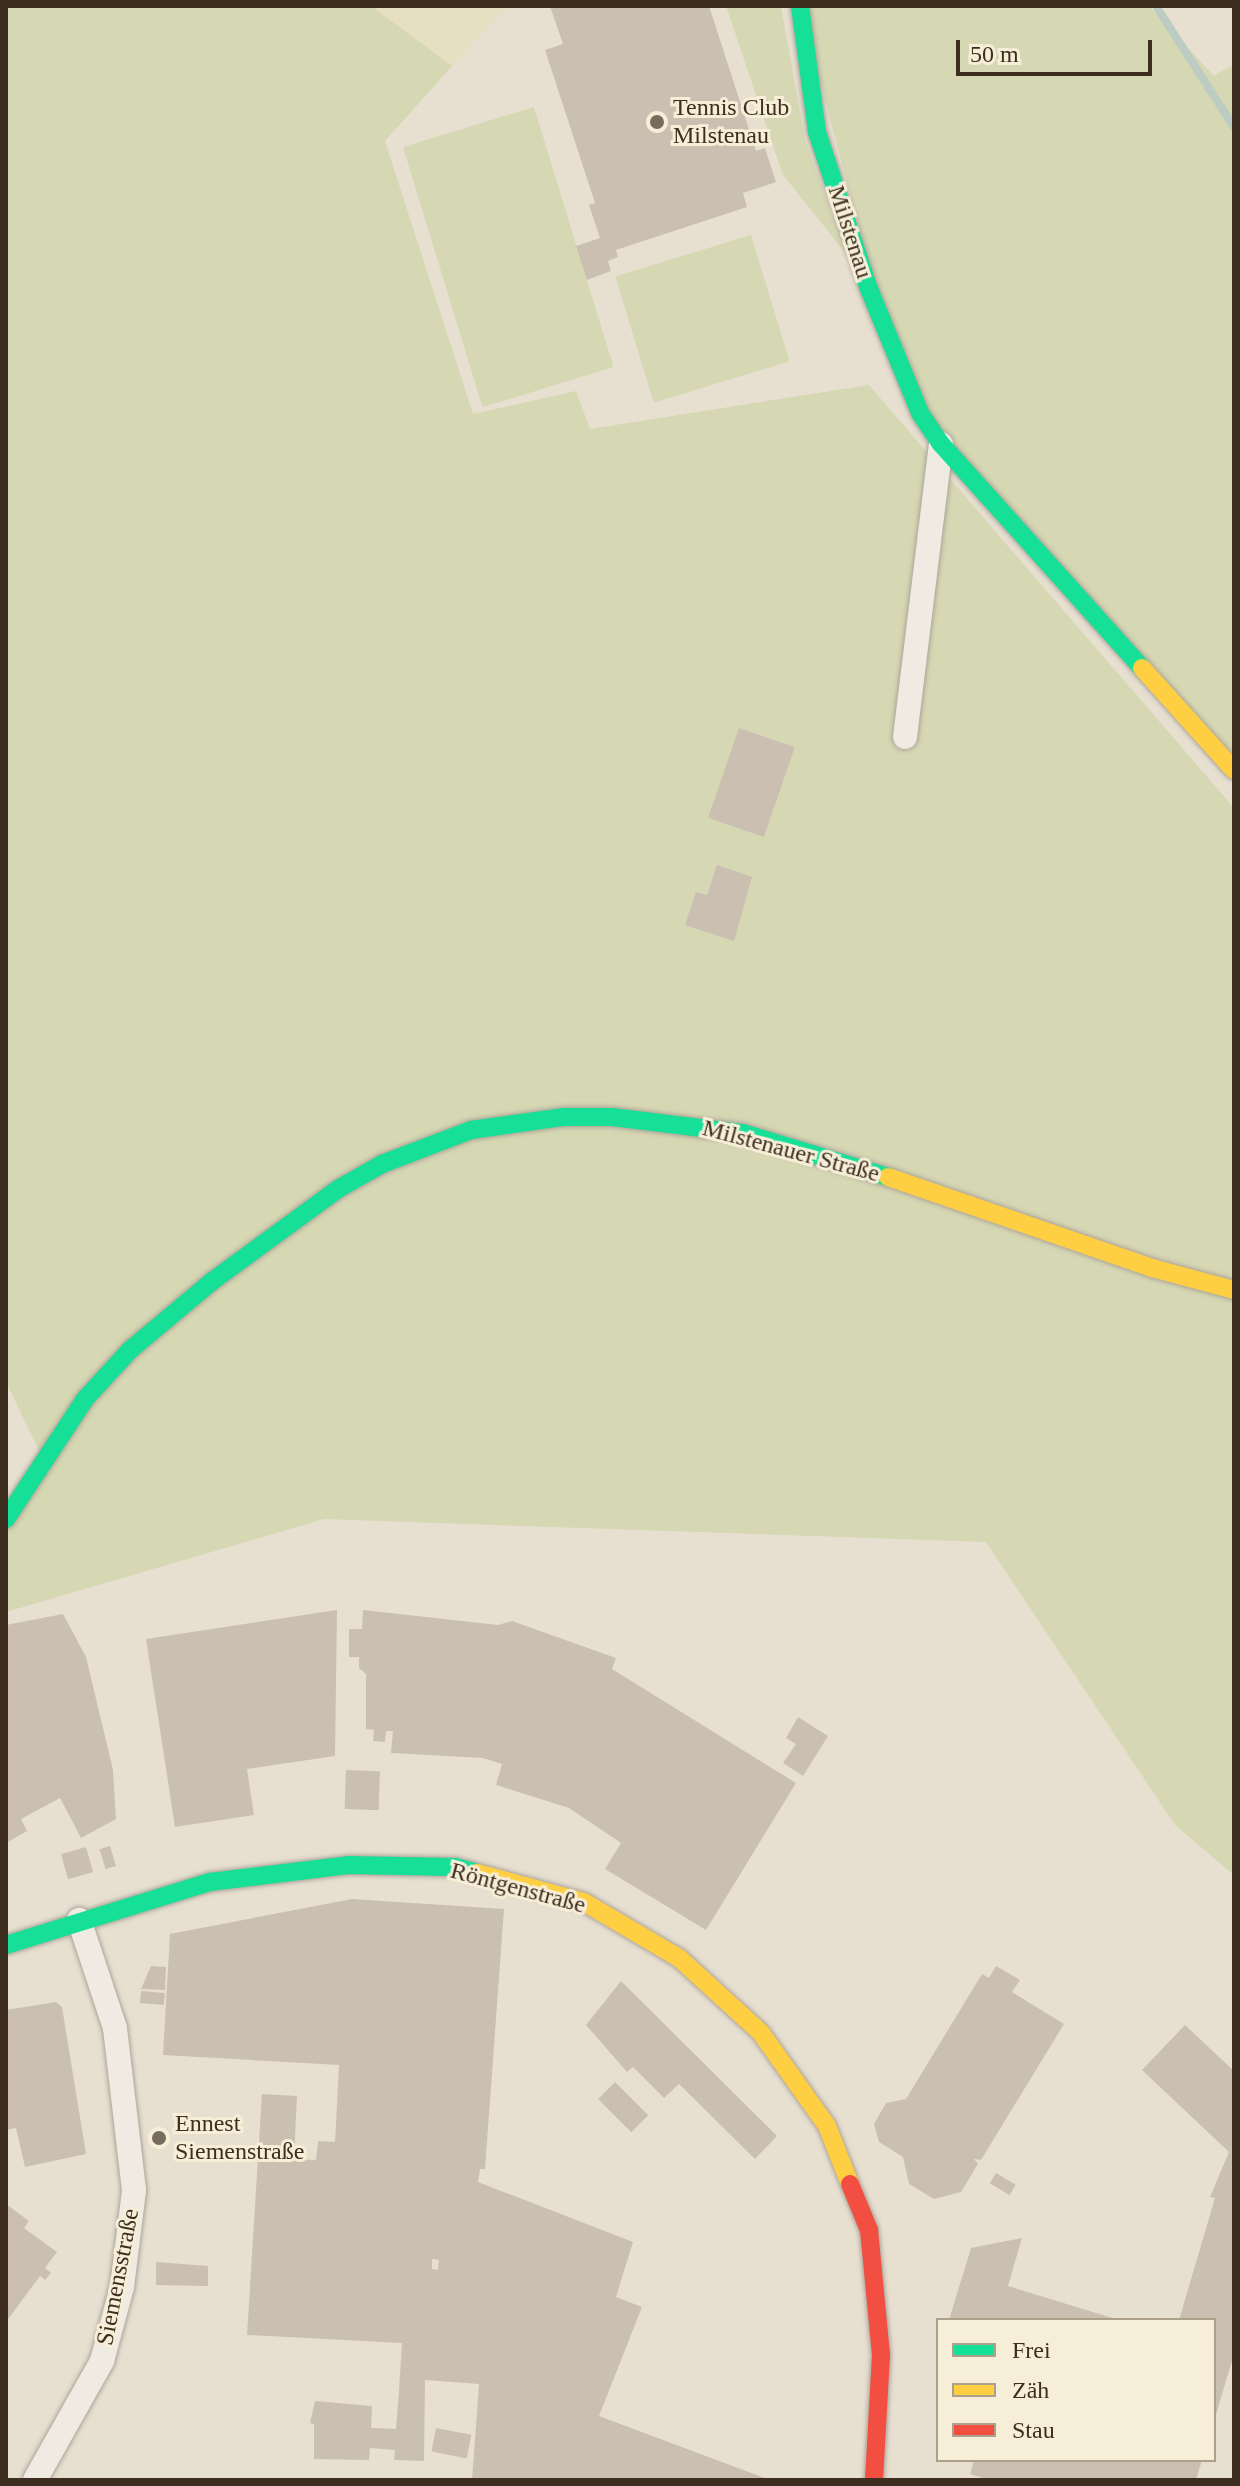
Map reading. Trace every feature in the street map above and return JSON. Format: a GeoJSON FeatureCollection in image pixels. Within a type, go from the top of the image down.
{"type":"FeatureCollection","features":[{"type":"Feature","properties":{"kind":"street","name":"Milstenau"},"geometry":{"type":"LineString","coordinates":[[800,6],[817,132],[889,340],[920,413],[941,444],[1234,770]]}},
{"type":"Feature","properties":{"kind":"street"},"geometry":{"type":"LineString","coordinates":[[905,737],[941,444]]}},
{"type":"Feature","properties":{"kind":"street","name":"Milstenauer Straße"},"geometry":{"type":"LineString","coordinates":[[6,1519],[85,1399],[130,1350],[211,1282],[338,1189],[382,1164],[471,1130],[516,1122],[612,1117],[743,1133],[942,1193],[1152,1268],[1234,1290]]}},
{"type":"Feature","properties":{"kind":"street","name":"Röntgenstraße"},"geometry":{"type":"LineString","coordinates":[[6,1945],[210,1882],[348,1865],[455,1867],[584,1902],[679,1958],[761,2033],[827,2126],[869,2230],[881,2355],[874,2480]]}},
{"type":"Feature","properties":{"kind":"street","name":"Siemensstraße"},"geometry":{"type":"LineString","coordinates":[[35,2480],[102,2361],[122,2287],[134,2190],[115,2028],[79,1920]]}},
{"type":"Feature","properties":{"kind":"shaded area"},"geometry":{"type":"Polygon","coordinates":[[[371,6],[507,6],[452,66],[371,6]]]}},
{"type":"Feature","properties":{"kind":"green space"},"geometry":{"type":"Polygon","coordinates":[[[6,6],[371,6],[452,66],[385,141],[473,414],[576,391],[590,429],[869,385],[1234,808],[1234,1875],[1175,1825],[986,1542],[324,1519],[6,1612],[6,1519],[43,1459],[6,1382],[6,6]]]}},
{"type":"Feature","properties":{"kind":"green space"},"geometry":{"type":"Polygon","coordinates":[[[726,6],[781,6],[805,140],[847,255],[783,175],[726,6]]]}},
{"type":"Feature","properties":{"kind":"green space"},"geometry":{"type":"Polygon","coordinates":[[[800,6],[1149,6],[1214,76],[1234,64],[1234,770],[941,444],[889,340],[800,6]]]}},
{"type":"Feature","properties":{"kind":"green space"},"geometry":{"type":"Polygon","coordinates":[[[534,107],[614,367],[483,407],[403,147],[534,107]]]}},
{"type":"Feature","properties":{"kind":"green space"},"geometry":{"type":"Polygon","coordinates":[[[751,235],[790,361],[654,403],[615,277],[751,235]]]}},
{"type":"Feature","properties":{"kind":"building","name":"Tennis Club Milstenau"},"geometry":{"type":"Polygon","coordinates":[[[550,6],[709,6],[756,151],[765,148],[776,182],[743,193],[747,207],[616,250],[618,257],[608,261],[611,271],[587,280],[576,246],[600,238],[589,205],[595,203],[545,50],[563,44],[550,6]]]}},
{"type":"Feature","properties":{"kind":"building"},"geometry":{"type":"Polygon","coordinates":[[[739,728],[795,747],[764,837],[708,818],[739,728]]]}},
{"type":"Feature","properties":{"kind":"building"},"geometry":{"type":"Polygon","coordinates":[[[717,865],[752,877],[734,941],[685,925],[696,892],[707,895],[717,865]]]}},
{"type":"Feature","properties":{"kind":"building"},"geometry":{"type":"Polygon","coordinates":[[[337,1610],[335,1756],[247,1769],[254,1815],[175,1827],[146,1639],[337,1610]]]}},
{"type":"Feature","properties":{"kind":"building"},"geometry":{"type":"Polygon","coordinates":[[[363,1610],[498,1625],[512,1621],[616,1658],[612,1669],[796,1783],[706,1930],[605,1869],[621,1843],[569,1808],[496,1785],[502,1764],[483,1758],[391,1753],[393,1731],[386,1731],[385,1742],[373,1741],[374,1730],[366,1729],[366,1674],[359,1668],[359,1657],[349,1657],[349,1629],[362,1629],[363,1610]]]}},
{"type":"Feature","properties":{"kind":"building"},"geometry":{"type":"Polygon","coordinates":[[[63,1614],[86,1657],[113,1770],[116,1819],[81,1838],[60,1798],[21,1819],[27,1831],[6,1843],[6,1625],[63,1614]]]}},
{"type":"Feature","properties":{"kind":"building"},"geometry":{"type":"Polygon","coordinates":[[[798,1717],[828,1736],[803,1776],[783,1763],[796,1744],[786,1738],[798,1717]]]}},
{"type":"Feature","properties":{"kind":"building"},"geometry":{"type":"Polygon","coordinates":[[[346,1770],[380,1771],[379,1810],[345,1809],[346,1770]]]}},
{"type":"Feature","properties":{"kind":"building"},"geometry":{"type":"Polygon","coordinates":[[[110,1846],[116,1866],[106,1869],[99,1849],[110,1846]]]}},
{"type":"Feature","properties":{"kind":"building"},"geometry":{"type":"Polygon","coordinates":[[[86,1847],[93,1872],[68,1879],[61,1854],[86,1847]]]}},
{"type":"Feature","properties":{"kind":"building"},"geometry":{"type":"Polygon","coordinates":[[[352,1899],[504,1909],[485,2169],[480,2169],[478,2182],[633,2242],[616,2297],[642,2307],[599,2416],[770,2480],[472,2480],[479,2384],[425,2380],[424,2461],[394,2460],[395,2450],[370,2448],[369,2460],[314,2459],[314,2424],[310,2423],[315,2401],[372,2406],[371,2428],[396,2429],[399,2391],[402,2343],[247,2335],[262,2094],[297,2096],[294,2159],[316,2160],[318,2141],[335,2142],[339,2065],[163,2055],[170,1934],[352,1899]],[[432,2259],[432,2269],[438,2270],[439,2260],[432,2259]]]}},
{"type":"Feature","properties":{"kind":"building"},"geometry":{"type":"Polygon","coordinates":[[[151,1966],[166,1967],[165,1990],[141,1989],[151,1966]]]}},
{"type":"Feature","properties":{"kind":"building"},"geometry":{"type":"Polygon","coordinates":[[[996,1966],[1020,1980],[1012,1992],[1064,2024],[981,2160],[974,2159],[978,2164],[961,2192],[934,2199],[909,2184],[903,2157],[879,2142],[874,2124],[886,2103],[906,2099],[982,1974],[989,1978],[996,1966]]]}},
{"type":"Feature","properties":{"kind":"building"},"geometry":{"type":"Polygon","coordinates":[[[621,1981],[777,2136],[755,2159],[679,2084],[664,2098],[633,2067],[627,2072],[586,2025],[621,1981]]]}},
{"type":"Feature","properties":{"kind":"building"},"geometry":{"type":"Polygon","coordinates":[[[141,1991],[165,1993],[164,2005],[140,2003],[141,1991]]]}},
{"type":"Feature","properties":{"kind":"building"},"geometry":{"type":"Polygon","coordinates":[[[56,2002],[62,2007],[86,2154],[25,2167],[16,2128],[6,2130],[6,2010],[56,2002]]]}},
{"type":"Feature","properties":{"kind":"building"},"geometry":{"type":"Polygon","coordinates":[[[1185,2025],[1234,2071],[1234,2354],[1216,2415],[1216,2318],[1180,2318],[1215,2198],[1210,2197],[1229,2152],[1142,2070],[1185,2025]]]}},
{"type":"Feature","properties":{"kind":"building"},"geometry":{"type":"Polygon","coordinates":[[[615,2082],[648,2115],[631,2132],[598,2099],[615,2082]]]}},
{"type":"Feature","properties":{"kind":"building"},"geometry":{"type":"Polygon","coordinates":[[[996,2173],[1016,2185],[1010,2195],[990,2183],[996,2173]]]}},
{"type":"Feature","properties":{"kind":"building"},"geometry":{"type":"Polygon","coordinates":[[[6,2204],[29,2221],[24,2228],[57,2252],[45,2268],[51,2273],[45,2280],[40,2276],[6,2322],[6,2204]]]}},
{"type":"Feature","properties":{"kind":"building"},"geometry":{"type":"Polygon","coordinates":[[[1022,2238],[1008,2286],[1112,2318],[950,2318],[971,2248],[1022,2238]]]}},
{"type":"Feature","properties":{"kind":"building"},"geometry":{"type":"Polygon","coordinates":[[[156,2262],[208,2266],[208,2286],[156,2285],[156,2262]]]}},
{"type":"Feature","properties":{"kind":"building"},"geometry":{"type":"Polygon","coordinates":[[[436,2428],[471,2435],[467,2458],[431,2452],[436,2428]]]}},
{"type":"Feature","properties":{"kind":"building"},"geometry":{"type":"Polygon","coordinates":[[[973,2462],[1201,2462],[1196,2480],[989,2480],[970,2474],[973,2462]]]}},
{"type":"Feature","properties":{"kind":"waterway","name":"Milstenau"},"geometry":{"type":"LineString","coordinates":[[1156,6],[1234,127]]}},
{"type":"Feature","properties":{"kind":"traffic: fast"},"geometry":{"type":"LineString","coordinates":[[800,6],[817,132],[869,289],[920,413],[941,444],[1142,668]]}},
{"type":"Feature","properties":{"kind":"traffic: fast"},"geometry":{"type":"LineString","coordinates":[[6,1519],[85,1399],[130,1350],[211,1282],[338,1189],[382,1164],[471,1130],[564,1117],[612,1117],[743,1133],[888,1177]]}},
{"type":"Feature","properties":{"kind":"traffic: fast"},"geometry":{"type":"LineString","coordinates":[[6,1945],[210,1882],[348,1865],[455,1867],[477,1873]]}},
{"type":"Feature","properties":{"kind":"traffic: slow"},"geometry":{"type":"LineString","coordinates":[[1142,668],[1234,770]]}},
{"type":"Feature","properties":{"kind":"traffic: slow"},"geometry":{"type":"LineString","coordinates":[[888,1177],[1152,1268],[1234,1290]]}},
{"type":"Feature","properties":{"kind":"traffic: slow"},"geometry":{"type":"LineString","coordinates":[[477,1873],[584,1902],[679,1958],[761,2033],[827,2126],[850,2184]]}},
{"type":"Feature","properties":{"kind":"traffic: jam"},"geometry":{"type":"LineString","coordinates":[[850,2184],[869,2230],[881,2355],[874,2480]]}},
{"type":"Feature","properties":{"kind":"place","name":"Tennis Club Milstenau"},"geometry":{"type":"Point","coordinates":[657,122]}},
{"type":"Feature","properties":{"kind":"place","name":"Ennest Siemenstraße"},"geometry":{"type":"Point","coordinates":[159,2138]}}]}
